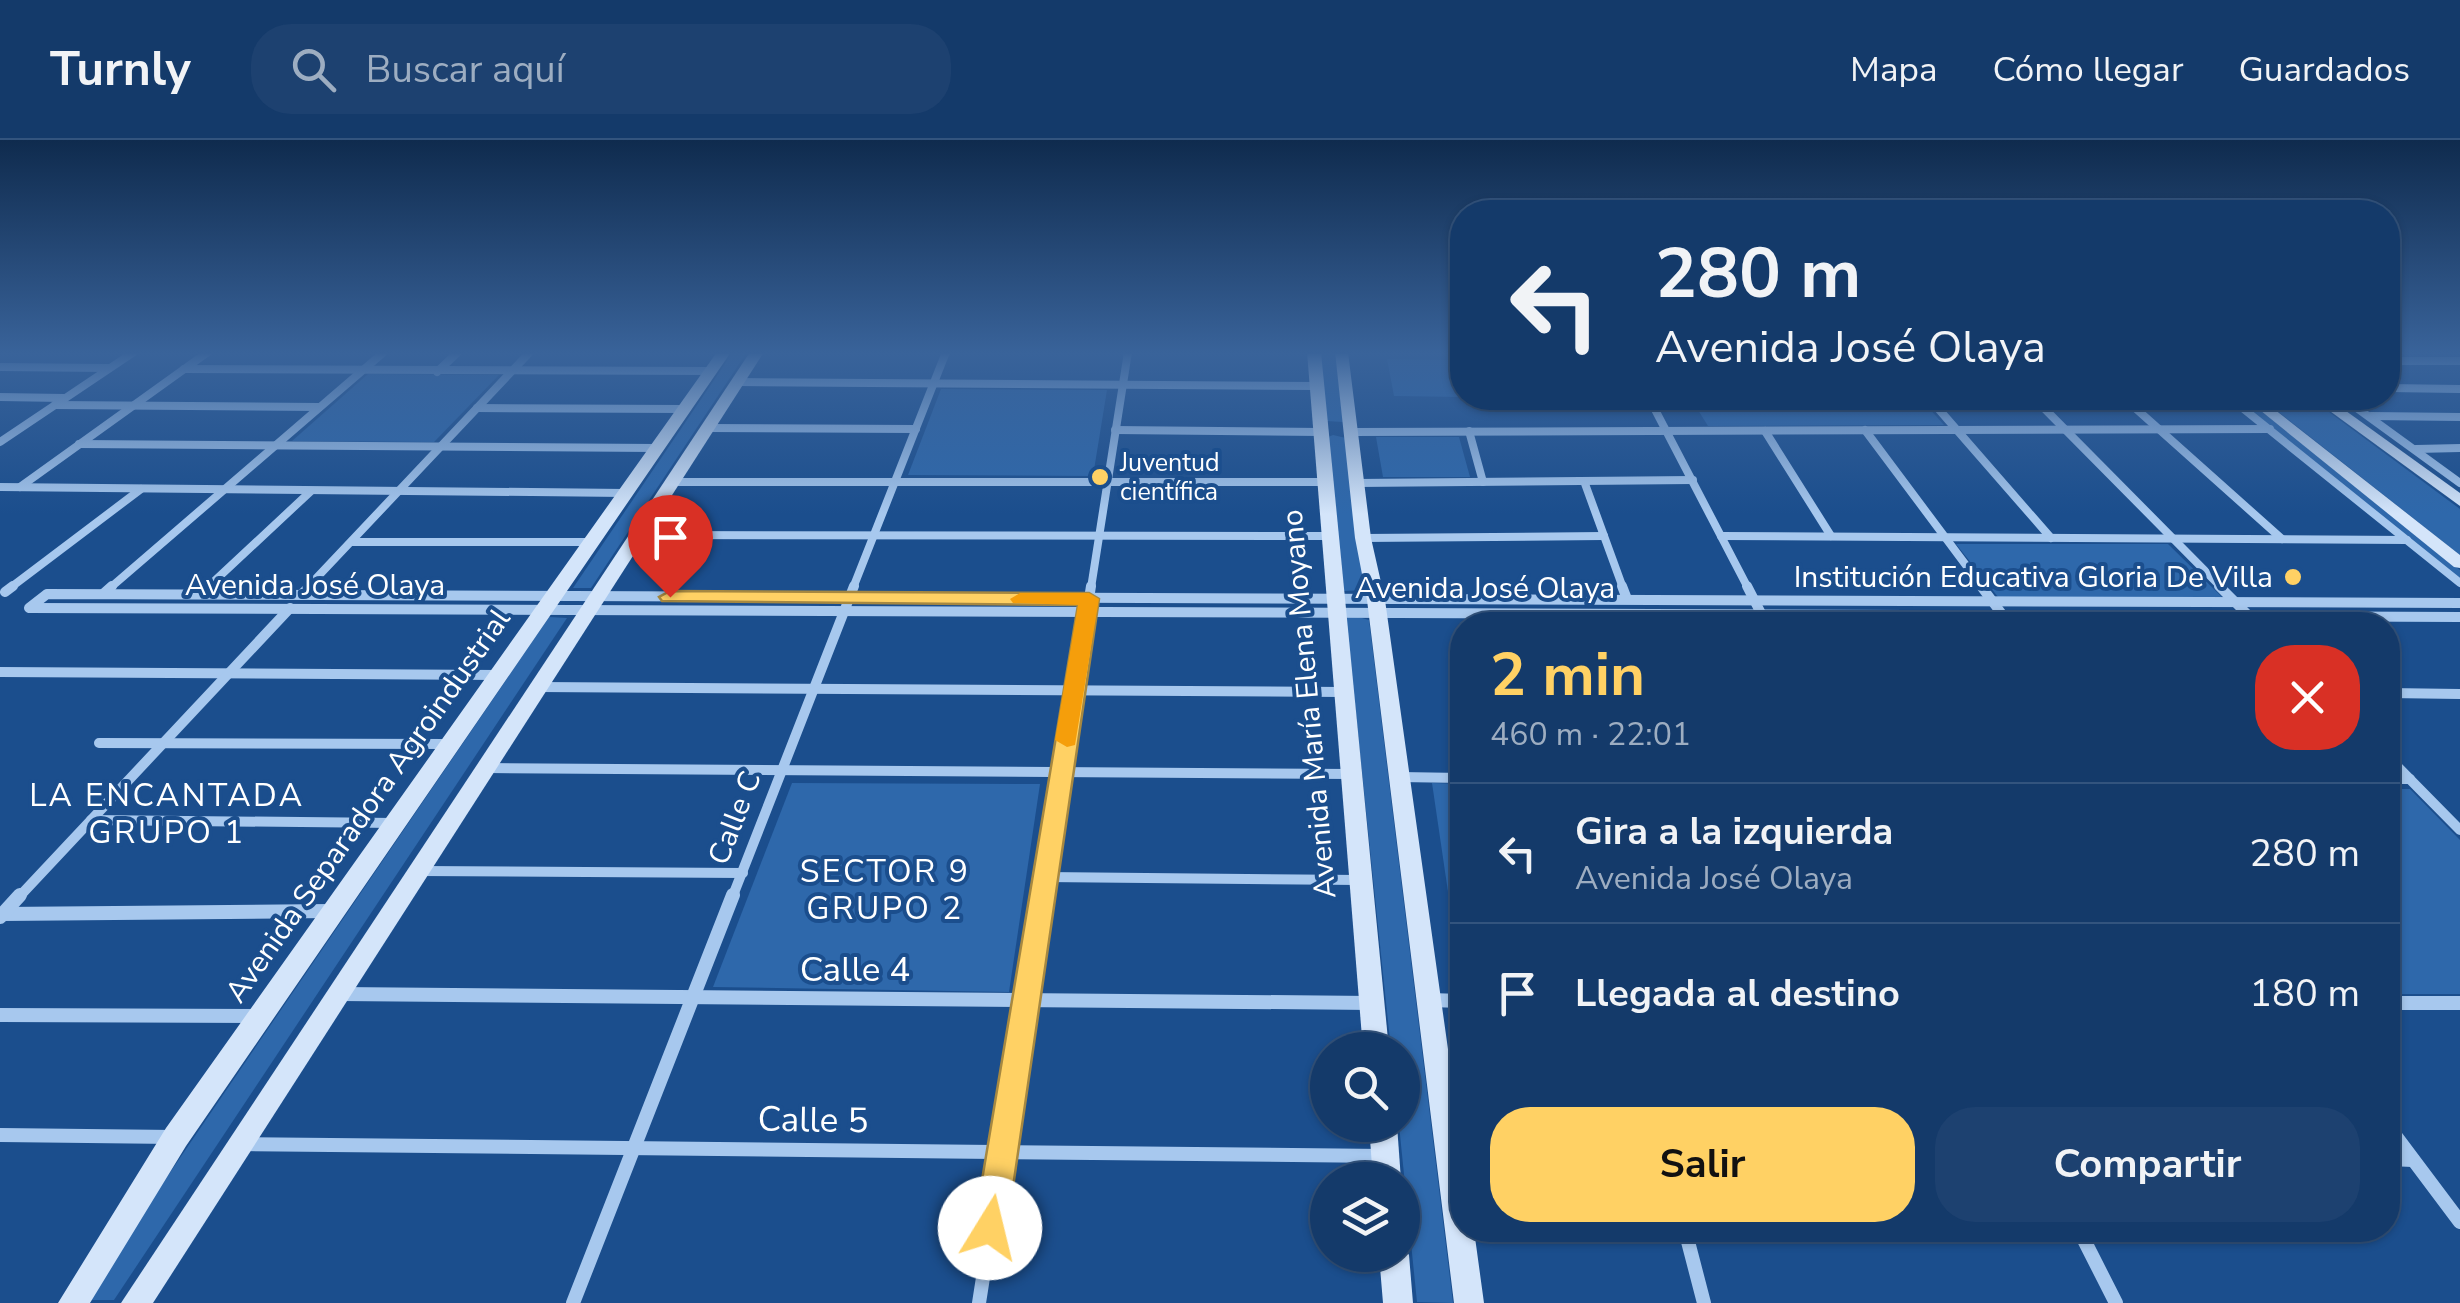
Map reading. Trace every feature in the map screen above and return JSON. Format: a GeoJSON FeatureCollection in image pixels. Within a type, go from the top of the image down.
{"type":"FeatureCollection","features":[{"type":"Feature","properties":{"kind":"street"},"geometry":{"type":"LineString","coordinates":[[0,442],[53,406]]}},
{"type":"Feature","properties":{"kind":"street"},"geometry":{"type":"LineString","coordinates":[[20,487],[133,406]]}},
{"type":"Feature","properties":{"kind":"street"},"geometry":{"type":"LineString","coordinates":[[184,406],[320,407]]}},
{"type":"Feature","properties":{"kind":"street","name":"Avenida Separadora Agroindustrial"},"geometry":{"type":"LineString","coordinates":[[73,1303],[176,1137],[686,406]]}},
{"type":"Feature","properties":{"kind":"street"},"geometry":{"type":"LineString","coordinates":[[136,1303],[722,406]]}},
{"type":"Feature","properties":{"kind":"street","name":"Calle C"},"geometry":{"type":"LineString","coordinates":[[574,1303],[925,406]]}},
{"type":"Feature","properties":{"kind":"street"},"geometry":{"type":"LineString","coordinates":[[978,1303],[1119,406]]}},
{"type":"Feature","properties":{"kind":"street","name":"Avenida María Elena Moyano"},"geometry":{"type":"LineString","coordinates":[[1319,406],[1374,1032]]}},
{"type":"Feature","properties":{"kind":"street"},"geometry":{"type":"LineString","coordinates":[[1347,406],[1450,1155]]}},
{"type":"Feature","properties":{"kind":"street"},"geometry":{"type":"LineString","coordinates":[[103,594],[320,407]]}},
{"type":"Feature","properties":{"kind":"street"},"geometry":{"type":"LineString","coordinates":[[1,915],[477,408],[684,409]]}},
{"type":"Feature","properties":{"kind":"street"},"geometry":{"type":"LineString","coordinates":[[1656,410],[1760,612]]}},
{"type":"Feature","properties":{"kind":"street"},"geometry":{"type":"LineString","coordinates":[[1940,410],[2050,538]]}},
{"type":"Feature","properties":{"kind":"street"},"geometry":{"type":"LineString","coordinates":[[2046,410],[2245,612]]}},
{"type":"Feature","properties":{"kind":"street"},"geometry":{"type":"LineString","coordinates":[[2138,410],[2282,539]]}},
{"type":"Feature","properties":{"kind":"street"},"geometry":{"type":"LineString","coordinates":[[2245,410],[2460,583]]}},
{"type":"Feature","properties":{"kind":"street"},"geometry":{"type":"LineString","coordinates":[[2267,410],[2460,563]]}},
{"type":"Feature","properties":{"kind":"street"},"geometry":{"type":"LineString","coordinates":[[2335,410],[2460,502]]}},
{"type":"Feature","properties":{"kind":"street"},"geometry":{"type":"LineString","coordinates":[[2360,410],[2459,482]]}},
{"type":"Feature","properties":{"kind":"street"},"geometry":{"type":"LineString","coordinates":[[2368,416],[2460,417]]}},
{"type":"Feature","properties":{"kind":"street"},"geometry":{"type":"LineString","coordinates":[[708,428],[916,429]]}},
{"type":"Feature","properties":{"kind":"street"},"geometry":{"type":"LineString","coordinates":[[0,429],[19,429]]}},
{"type":"Feature","properties":{"kind":"street"},"geometry":{"type":"LineString","coordinates":[[1115,430],[1321,432]]}},
{"type":"Feature","properties":{"kind":"street"},"geometry":{"type":"LineString","coordinates":[[1865,430],[2001,612]]}},
{"type":"Feature","properties":{"kind":"street"},"geometry":{"type":"LineString","coordinates":[[1350,432],[2270,430]]}},
{"type":"Feature","properties":{"kind":"street"},"geometry":{"type":"LineString","coordinates":[[1469,431],[1483,482]]}},
{"type":"Feature","properties":{"kind":"street"},"geometry":{"type":"LineString","coordinates":[[1765,431],[1831,536]]}},
{"type":"Feature","properties":{"kind":"street"},"geometry":{"type":"LineString","coordinates":[[79,444],[657,448]]}},
{"type":"Feature","properties":{"kind":"street"},"geometry":{"type":"LineString","coordinates":[[2414,449],[2460,448]]}},
{"type":"Feature","properties":{"kind":"street"},"geometry":{"type":"LineString","coordinates":[[1356,483],[1693,480]]}},
{"type":"Feature","properties":{"kind":"street"},"geometry":{"type":"LineString","coordinates":[[1584,481],[1628,599]]}},
{"type":"Feature","properties":{"kind":"street"},"geometry":{"type":"LineString","coordinates":[[672,482],[1324,482]]}},
{"type":"Feature","properties":{"kind":"street"},"geometry":{"type":"LineString","coordinates":[[0,487],[626,493]]}},
{"type":"Feature","properties":{"kind":"street"},"geometry":{"type":"LineString","coordinates":[[5,592],[142,488]]}},
{"type":"Feature","properties":{"kind":"street"},"geometry":{"type":"LineString","coordinates":[[201,594],[312,490]]}},
{"type":"Feature","properties":{"kind":"street"},"geometry":{"type":"LineString","coordinates":[[638,535],[1329,536]]}},
{"type":"Feature","properties":{"kind":"street"},"geometry":{"type":"LineString","coordinates":[[1363,538],[1604,536]]}},
{"type":"Feature","properties":{"kind":"street"},"geometry":{"type":"LineString","coordinates":[[1721,536],[2407,540]]}},
{"type":"Feature","properties":{"kind":"street"},"geometry":{"type":"LineString","coordinates":[[352,542],[591,542]]}},
{"type":"Feature","properties":{"kind":"street","name":"Avenida José Olaya"},"geometry":{"type":"LineString","coordinates":[[1088,606],[850,597],[593,604],[288,610],[29,608],[46,594],[302,595],[549,603],[593,604],[844,611],[1376,606],[1628,599],[2460,602]]}},
{"type":"Feature","properties":{"kind":"street","name":"Avenida José Olaya"},"geometry":{"type":"LineString","coordinates":[[1376,606],[1500,612]]}},
{"type":"Feature","properties":{"kind":"street","name":"Avenida José Olaya"},"geometry":{"type":"LineString","coordinates":[[2400,616],[2460,617]]}},
{"type":"Feature","properties":{"kind":"street"},"geometry":{"type":"LineString","coordinates":[[0,672],[498,676]]}},
{"type":"Feature","properties":{"kind":"street"},"geometry":{"type":"LineString","coordinates":[[539,687],[1344,692]]}},
{"type":"Feature","properties":{"kind":"street"},"geometry":{"type":"LineString","coordinates":[[2400,693],[2455,694],[2460,702]]}},
{"type":"Feature","properties":{"kind":"street"},"geometry":{"type":"LineString","coordinates":[[99,743],[450,744]]}},
{"type":"Feature","properties":{"kind":"street"},"geometry":{"type":"LineString","coordinates":[[486,768],[1352,774]]}},
{"type":"Feature","properties":{"kind":"street"},"geometry":{"type":"LineString","coordinates":[[2400,769],[2460,830]]}},
{"type":"Feature","properties":{"kind":"street"},"geometry":{"type":"LineString","coordinates":[[1399,777],[1450,778]]}},
{"type":"Feature","properties":{"kind":"street"},"geometry":{"type":"LineString","coordinates":[[2400,779],[2410,779]]}},
{"type":"Feature","properties":{"kind":"street"},"geometry":{"type":"LineString","coordinates":[[91,820],[396,823]]}},
{"type":"Feature","properties":{"kind":"street"},"geometry":{"type":"LineString","coordinates":[[419,871],[743,873]]}},
{"type":"Feature","properties":{"kind":"street"},"geometry":{"type":"LineString","coordinates":[[1045,877],[1360,880]]}},
{"type":"Feature","properties":{"kind":"street"},"geometry":{"type":"LineString","coordinates":[[1,915],[334,910]]}},
{"type":"Feature","properties":{"kind":"street","name":"Calle 4"},"geometry":{"type":"LineString","coordinates":[[338,994],[1372,1003]]}},
{"type":"Feature","properties":{"kind":"street"},"geometry":{"type":"LineString","coordinates":[[1430,1000],[1450,1001]]}},
{"type":"Feature","properties":{"kind":"street"},"geometry":{"type":"LineString","coordinates":[[2400,1002],[2460,1003]]}},
{"type":"Feature","properties":{"kind":"street"},"geometry":{"type":"LineString","coordinates":[[0,1016],[261,1016]]}},
{"type":"Feature","properties":{"kind":"street"},"geometry":{"type":"LineString","coordinates":[[0,1135],[176,1137]]}},
{"type":"Feature","properties":{"kind":"street"},"geometry":{"type":"LineString","coordinates":[[2400,1143],[2460,1222]]}},
{"type":"Feature","properties":{"kind":"street","name":"Calle 5"},"geometry":{"type":"LineString","coordinates":[[240,1144],[1002,1152],[1310,1165]]}},
{"type":"Feature","properties":{"kind":"street"},"geometry":{"type":"LineString","coordinates":[[2400,1160],[2412,1160]]}},
{"type":"Feature","properties":{"kind":"street"},"geometry":{"type":"LineString","coordinates":[[1461,1242],[1469,1303]]}},
{"type":"Feature","properties":{"kind":"street"},"geometry":{"type":"LineString","coordinates":[[1688,1242],[1704,1303]]}},
{"type":"Feature","properties":{"kind":"street"},"geometry":{"type":"LineString","coordinates":[[2084,1242],[2116,1303]]}},
{"type":"Feature","properties":{"kind":"street"},"geometry":{"type":"LineString","coordinates":[[1395,1272],[1398,1303]]}},
{"type":"Feature","properties":{"kind":"shaded area"},"geometry":{"type":"Polygon","coordinates":[[[331,406],[469,406],[434,442],[292,441],[331,406]]]}},
{"type":"Feature","properties":{"kind":"shaded area"},"geometry":{"type":"Polygon","coordinates":[[[696,406],[711,406],[591,588],[573,588],[696,406]]]}},
{"type":"Feature","properties":{"kind":"shaded area"},"geometry":{"type":"Polygon","coordinates":[[[934,406],[1104,406],[1093,476],[908,475],[934,406]]]}},
{"type":"Feature","properties":{"kind":"shaded area"},"geometry":{"type":"Polygon","coordinates":[[[1325,406],[1341,406],[1343,422],[1326,421],[1325,406]]]}},
{"type":"Feature","properties":{"kind":"shaded area"},"geometry":{"type":"Polygon","coordinates":[[[1698,410],[1931,410],[1944,425],[1708,426],[1698,410]]]}},
{"type":"Feature","properties":{"kind":"shaded area"},"geometry":{"type":"Polygon","coordinates":[[[2248,410],[2260,410],[2460,570],[2460,580],[2248,410]]]}},
{"type":"Feature","properties":{"kind":"shaded area"},"geometry":{"type":"Polygon","coordinates":[[[2276,410],[2326,410],[2460,509],[2460,555],[2276,410]]]}},
{"type":"Feature","properties":{"kind":"shaded area"},"geometry":{"type":"Polygon","coordinates":[[[1328,437],[1346,438],[1365,590],[1344,591],[1328,437]]]}},
{"type":"Feature","properties":{"kind":"shaded area"},"geometry":{"type":"Polygon","coordinates":[[[1376,437],[1459,437],[1470,477],[1383,477],[1376,437]]]}},
{"type":"Feature","properties":{"kind":"shaded area"},"geometry":{"type":"Polygon","coordinates":[[[1956,544],[2168,544],[2222,597],[1998,597],[1956,544]]]}},
{"type":"Feature","properties":{"kind":"shaded area"},"geometry":{"type":"Polygon","coordinates":[[[1351,615],[1369,620],[1420,1032],[1389,1032],[1346,619],[1351,615]]]}},
{"type":"Feature","properties":{"kind":"shaded area"},"geometry":{"type":"Polygon","coordinates":[[[549,617],[567,618],[114,1300],[83,1300],[549,617]]]}},
{"type":"Feature","properties":{"kind":"shaded area"},"geometry":{"type":"Polygon","coordinates":[[[792,783],[1040,784],[1009,992],[713,987],[792,783]]]}},
{"type":"Feature","properties":{"kind":"shaded area"},"geometry":{"type":"Polygon","coordinates":[[[1432,783],[1450,784],[1450,905],[1432,783]]]}},
{"type":"Feature","properties":{"kind":"shaded area"},"geometry":{"type":"Polygon","coordinates":[[[2400,789],[2410,789],[2460,840],[2460,994],[2400,994],[2400,789]]]}},
{"type":"Feature","properties":{"kind":"shaded area"},"geometry":{"type":"Polygon","coordinates":[[[1420,1035],[1453,1303],[1417,1302],[1414,1272],[1420,1272],[1420,1162],[1403,1162],[1401,1142],[1420,1142],[1420,1035]]]}},
{"type":"Feature","properties":{"kind":"slow traffic"},"geometry":{"type":"LineString","coordinates":[[1020,599],[1089,599],[1067,740]]}},
{"type":"Feature","properties":{"kind":"place","name":"Juventud científica"},"geometry":{"type":"Point","coordinates":[1100,477]}},
{"type":"Feature","properties":{"kind":"place","name":"Institución Educativa Gloria De Villa"},"geometry":{"type":"Point","coordinates":[2293,577]}},
{"type":"Feature","properties":{"kind":"district","name":"LA ENCANTADA GRUPO 1"},"geometry":{"type":"Point","coordinates":[167,814]}},
{"type":"Feature","properties":{"kind":"district","name":"SECTOR 9 GRUPO 2"},"geometry":{"type":"Point","coordinates":[885,890]}},
{"type":"Feature","properties":{"kind":"route"},"geometry":{"type":"LineString","coordinates":[[670,597],[1089,599],[990,1228]]}}]}
